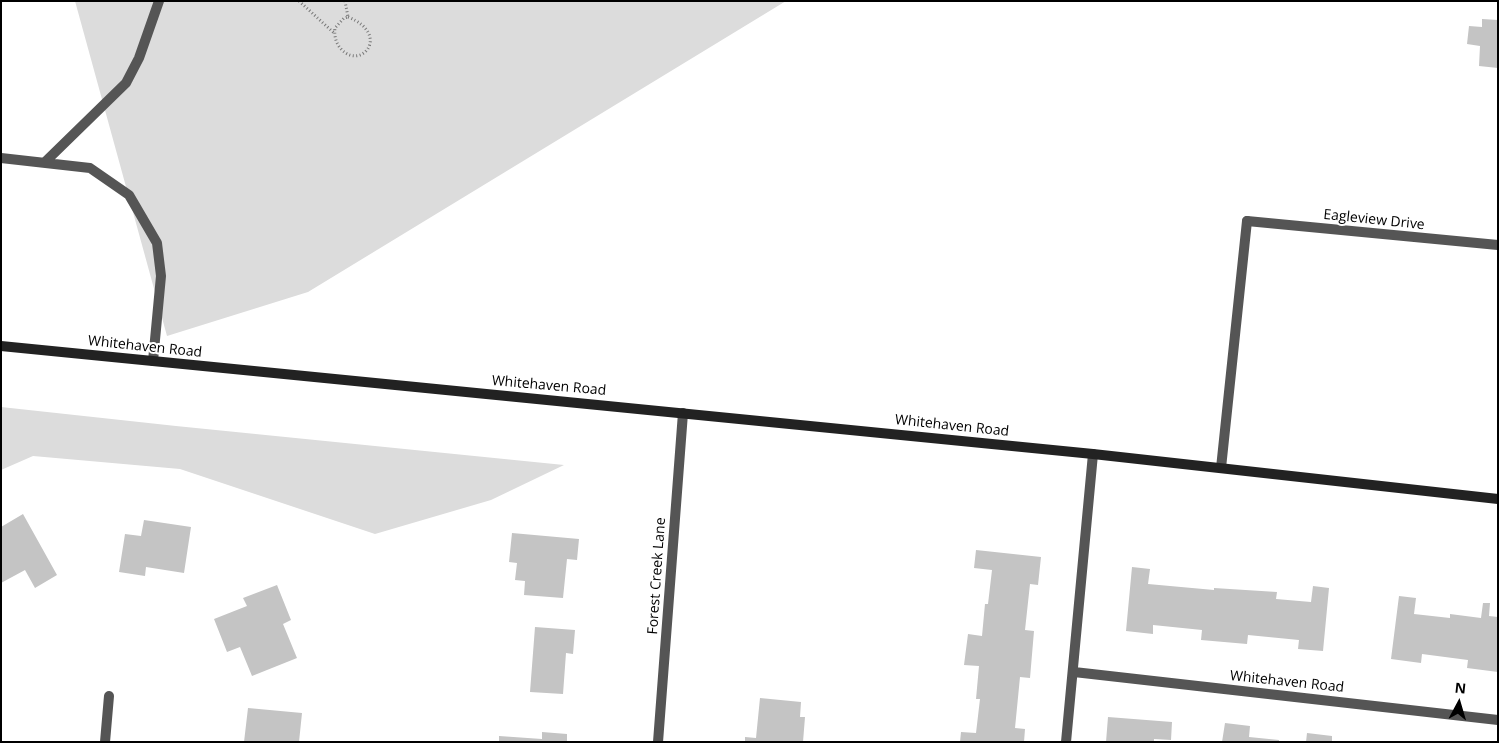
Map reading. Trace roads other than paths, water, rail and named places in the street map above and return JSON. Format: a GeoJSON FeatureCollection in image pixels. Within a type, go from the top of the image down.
{"type":"FeatureCollection","features":[{"type":"Feature","properties":{"kind":"street"},"geometry":{"type":"LineString","coordinates":[[44,163],[126,83],[139,58],[159,1]]}},
{"type":"Feature","properties":{"kind":"street"},"geometry":{"type":"LineString","coordinates":[[1,158],[90,168],[129,194],[157,243],[161,276],[153,361]]}},
{"type":"Feature","properties":{"kind":"street","name":"Eagleview Drive"},"geometry":{"type":"LineString","coordinates":[[1222,468],[1247,221],[1498,245]]}},
{"type":"Feature","properties":{"kind":"street","name":"Whitehaven Road"},"geometry":{"type":"LineString","coordinates":[[1,346],[683,412],[1093,454],[1498,499]]}},
{"type":"Feature","properties":{"kind":"street","name":"Forest Creek Lane"},"geometry":{"type":"LineString","coordinates":[[658,742],[683,412]]}},
{"type":"Feature","properties":{"kind":"street"},"geometry":{"type":"LineString","coordinates":[[1066,742],[1093,454]]}},
{"type":"Feature","properties":{"kind":"street","name":"Whitehaven Road"},"geometry":{"type":"LineString","coordinates":[[1074,672],[1498,720]]}},
{"type":"Feature","properties":{"kind":"street"},"geometry":{"type":"LineString","coordinates":[[105,742],[109,696]]}}]}
